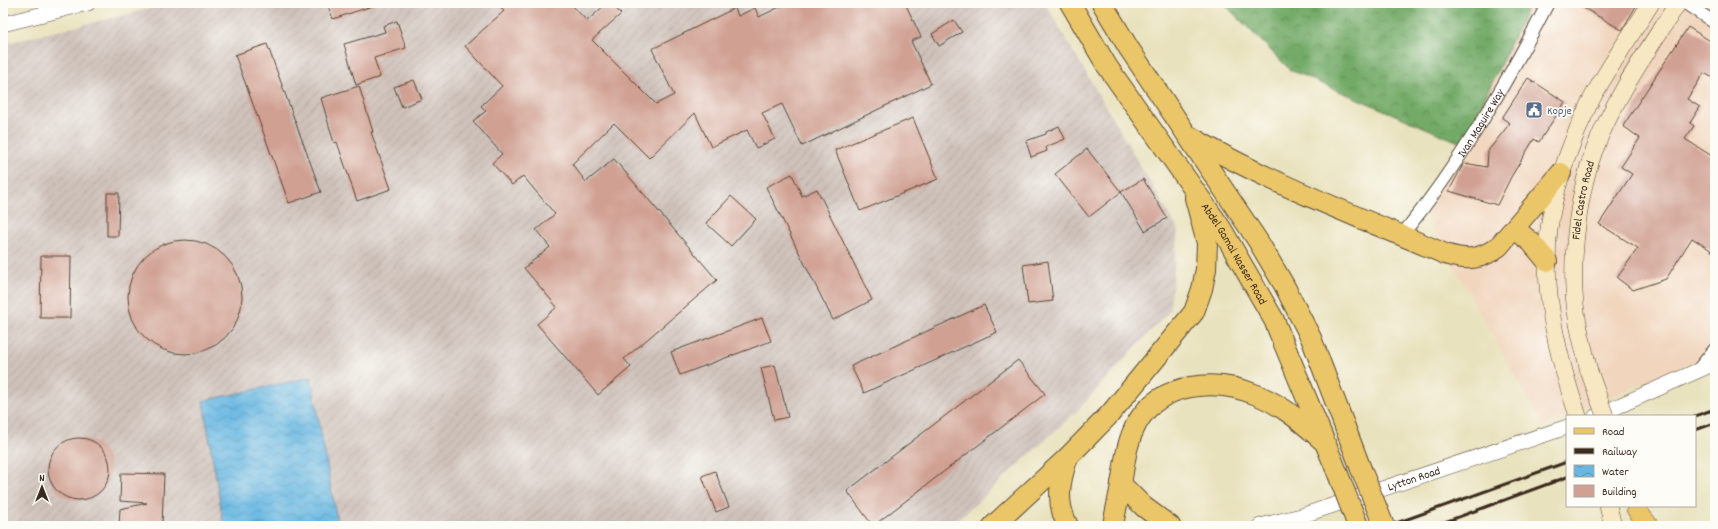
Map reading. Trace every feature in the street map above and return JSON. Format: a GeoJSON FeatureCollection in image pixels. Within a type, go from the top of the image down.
{"type":"FeatureCollection","features":[{"type":"Feature","properties":{"kind":"highway","name":"Abdel Gamal Nasser Road"},"geometry":{"type":"LineString","coordinates":[[1070,3],[1107,66],[1192,184],[1221,228],[1274,320],[1326,444],[1358,526]]}},
{"type":"Feature","properties":{"kind":"highway","name":"Abdel Gamal Nasser Road"},"geometry":{"type":"LineString","coordinates":[[1102,3],[1128,47],[1258,241],[1284,285],[1311,338],[1384,526]]}},
{"type":"Feature","properties":{"kind":"highway"},"geometry":{"type":"LineString","coordinates":[[1188,135],[1223,156],[1333,207],[1445,254],[1461,259],[1478,258],[1490,252],[1515,229],[1561,174]]}},
{"type":"Feature","properties":{"kind":"highway"},"geometry":{"type":"LineString","coordinates":[[992,526],[1068,457],[1110,414],[1194,312],[1202,289],[1206,269],[1207,243],[1192,184]]}},
{"type":"Feature","properties":{"kind":"highway"},"geometry":{"type":"LineString","coordinates":[[1515,229],[1531,242],[1547,261]]}},
{"type":"Feature","properties":{"kind":"highway"},"geometry":{"type":"LineString","coordinates":[[1113,526],[1128,441],[1138,422],[1146,411],[1160,399],[1179,389],[1190,386],[1216,386],[1257,395],[1297,418],[1326,444]]}},
{"type":"Feature","properties":{"kind":"highway"},"geometry":{"type":"LineString","coordinates":[[1068,457],[1060,482],[1060,499],[1068,526]]}},
{"type":"Feature","properties":{"kind":"highway"},"geometry":{"type":"LineString","coordinates":[[1121,484],[1144,507],[1170,526]]}},
{"type":"Feature","properties":{"kind":"main road","name":"Fidel Castro Road"},"geometry":{"type":"LineString","coordinates":[[1578,415],[1565,379],[1554,327],[1547,261],[1549,230],[1553,204],[1572,142],[1589,106],[1610,68],[1651,3]]}},
{"type":"Feature","properties":{"kind":"main road","name":"Fidel Castro Road"},"geometry":{"type":"LineString","coordinates":[[1605,415],[1589,371],[1578,327],[1574,291],[1578,218],[1586,178],[1594,150],[1632,76],[1678,3]]}},
{"type":"Feature","properties":{"kind":"main road"},"geometry":{"type":"LineString","coordinates":[[1608,507],[1613,526]]}},
{"type":"Feature","properties":{"kind":"main road"},"geometry":{"type":"LineString","coordinates":[[1636,514],[1649,526]]}},
{"type":"Feature","properties":{"kind":"street"},"geometry":{"type":"LineString","coordinates":[[3,24],[88,3]]}},
{"type":"Feature","properties":{"kind":"street","name":"Ivan Maguire Way"},"geometry":{"type":"LineString","coordinates":[[1402,235],[1430,200],[1505,84],[1548,3]]}},
{"type":"Feature","properties":{"kind":"street"},"geometry":{"type":"LineString","coordinates":[[1684,3],[1715,23]]}},
{"type":"Feature","properties":{"kind":"street"},"geometry":{"type":"LineString","coordinates":[[1695,373],[1715,349]]}},
{"type":"Feature","properties":{"kind":"street"},"geometry":{"type":"LineString","coordinates":[[1598,415],[1715,363]]}},
{"type":"Feature","properties":{"kind":"street","name":"Lytton Road"},"geometry":{"type":"LineString","coordinates":[[1260,526],[1301,516],[1566,428]]}},
{"type":"Feature","properties":{"kind":"shaded area"},"geometry":{"type":"Polygon","coordinates":[[[174,3],[1045,3],[1178,230],[1170,310],[1075,413],[951,526],[3,526],[3,44],[174,3]]]}},
{"type":"Feature","properties":{"kind":"shaded area"},"geometry":{"type":"Polygon","coordinates":[[[1530,3],[1715,3],[1715,352],[1543,426],[1425,213],[1463,144],[1530,3]]]}},
{"type":"Feature","properties":{"kind":"green space"},"geometry":{"type":"Polygon","coordinates":[[[1223,3],[1530,3],[1463,144],[1290,70],[1223,3]]]}},
{"type":"Feature","properties":{"kind":"water"},"geometry":{"type":"Polygon","coordinates":[[[311,377],[338,526],[224,526],[203,401],[311,377]]]}},
{"type":"Feature","properties":{"kind":"building"},"geometry":{"type":"Polygon","coordinates":[[[327,3],[375,3],[375,5],[333,19],[327,3]]]}},
{"type":"Feature","properties":{"kind":"building"},"geometry":{"type":"Polygon","coordinates":[[[497,3],[570,3],[587,21],[607,3],[611,3],[621,14],[592,40],[656,104],[674,95],[652,49],[735,8],[738,16],[755,8],[759,17],[788,3],[905,3],[921,37],[911,41],[931,84],[802,146],[782,104],[762,113],[775,139],[756,148],[747,130],[711,147],[695,113],[649,158],[614,123],[572,164],[586,182],[614,159],[717,280],[624,359],[631,367],[598,395],[537,324],[557,307],[524,268],[550,247],[536,230],[555,214],[523,176],[512,185],[492,163],[502,154],[473,121],[486,111],[481,106],[502,86],[465,46],[504,11],[497,3]]]}},
{"type":"Feature","properties":{"kind":"building"},"geometry":{"type":"Polygon","coordinates":[[[1575,3],[1638,3],[1622,30],[1575,3]]]}},
{"type":"Feature","properties":{"kind":"building"},"geometry":{"type":"Polygon","coordinates":[[[954,20],[962,32],[939,46],[932,34],[954,20]]]}},
{"type":"Feature","properties":{"kind":"building"},"geometry":{"type":"Polygon","coordinates":[[[397,21],[406,48],[374,58],[380,77],[356,85],[344,44],[385,32],[383,26],[397,21]]]}},
{"type":"Feature","properties":{"kind":"building"},"geometry":{"type":"Polygon","coordinates":[[[1688,27],[1715,44],[1715,79],[1704,73],[1687,99],[1700,107],[1690,123],[1694,126],[1685,139],[1715,158],[1715,253],[1692,238],[1666,279],[1633,290],[1617,278],[1638,248],[1599,224],[1632,174],[1621,167],[1640,138],[1623,126],[1688,27]]]}},
{"type":"Feature","properties":{"kind":"building"},"geometry":{"type":"Polygon","coordinates":[[[267,44],[321,192],[289,203],[235,55],[267,44]]]}},
{"type":"Feature","properties":{"kind":"building"},"geometry":{"type":"Polygon","coordinates":[[[1528,78],[1565,102],[1539,142],[1534,139],[1511,177],[1497,205],[1449,191],[1464,163],[1487,167],[1488,151],[1510,123],[1502,118],[1528,78]]]}},
{"type":"Feature","properties":{"kind":"building"},"geometry":{"type":"Polygon","coordinates":[[[414,80],[422,99],[402,107],[394,87],[414,80]]]}},
{"type":"Feature","properties":{"kind":"building"},"geometry":{"type":"Polygon","coordinates":[[[359,86],[373,132],[371,132],[391,189],[357,201],[337,142],[334,143],[321,98],[359,86]]]}},
{"type":"Feature","properties":{"kind":"building"},"geometry":{"type":"Polygon","coordinates":[[[913,118],[938,179],[860,211],[835,150],[913,118]]]}},
{"type":"Feature","properties":{"kind":"building"},"geometry":{"type":"Polygon","coordinates":[[[1059,126],[1065,139],[1046,147],[1047,151],[1031,157],[1026,141],[1046,134],[1046,132],[1059,126]]]}},
{"type":"Feature","properties":{"kind":"building"},"geometry":{"type":"Polygon","coordinates":[[[1087,149],[1121,192],[1089,217],[1055,174],[1087,149]]]}},
{"type":"Feature","properties":{"kind":"building"},"geometry":{"type":"Polygon","coordinates":[[[792,174],[802,196],[817,189],[872,300],[833,320],[766,187],[792,174]]]}},
{"type":"Feature","properties":{"kind":"building"},"geometry":{"type":"Polygon","coordinates":[[[1143,179],[1167,218],[1145,231],[1121,192],[1143,179]]]}},
{"type":"Feature","properties":{"kind":"building"},"geometry":{"type":"Polygon","coordinates":[[[107,193],[119,193],[118,236],[107,236],[107,193]]]}},
{"type":"Feature","properties":{"kind":"building"},"geometry":{"type":"Polygon","coordinates":[[[731,196],[756,219],[731,246],[706,223],[731,196]]]}},
{"type":"Feature","properties":{"kind":"building"},"geometry":{"type":"Polygon","coordinates":[[[185,240],[207,244],[217,249],[233,265],[238,275],[242,297],[238,319],[233,329],[217,345],[207,350],[185,354],[163,350],[153,345],[137,329],[132,319],[128,297],[132,275],[137,265],[153,249],[163,244],[185,240]]]}},
{"type":"Feature","properties":{"kind":"building"},"geometry":{"type":"Polygon","coordinates":[[[41,256],[71,256],[70,318],[40,318],[41,256]]]}},
{"type":"Feature","properties":{"kind":"building"},"geometry":{"type":"Polygon","coordinates":[[[1048,261],[1053,301],[1028,304],[1023,265],[1048,261]]]}},
{"type":"Feature","properties":{"kind":"building"},"geometry":{"type":"Polygon","coordinates":[[[984,305],[997,332],[864,393],[851,366],[984,305]]]}},
{"type":"Feature","properties":{"kind":"building"},"geometry":{"type":"Polygon","coordinates":[[[762,318],[771,341],[680,375],[671,352],[762,318]]]}},
{"type":"Feature","properties":{"kind":"building"},"geometry":{"type":"Polygon","coordinates":[[[1018,360],[1045,394],[873,526],[847,491],[1018,360]]]}},
{"type":"Feature","properties":{"kind":"building"},"geometry":{"type":"Polygon","coordinates":[[[775,365],[788,417],[774,420],[761,368],[775,365]]]}},
{"type":"Feature","properties":{"kind":"building"},"geometry":{"type":"Polygon","coordinates":[[[79,438],[91,441],[101,447],[107,457],[110,469],[107,481],[101,491],[91,497],[79,500],[67,497],[57,491],[51,481],[48,469],[51,457],[57,447],[67,441],[79,438]]]}},
{"type":"Feature","properties":{"kind":"building"},"geometry":{"type":"Polygon","coordinates":[[[715,471],[729,507],[716,512],[702,476],[715,471]]]}},
{"type":"Feature","properties":{"kind":"building"},"geometry":{"type":"Polygon","coordinates":[[[121,473],[164,474],[162,526],[119,526],[120,509],[147,503],[120,501],[121,473]]]}},
{"type":"Feature","properties":{"kind":"railway"},"geometry":{"type":"LineString","coordinates":[[1696,416],[1715,409]]}},
{"type":"Feature","properties":{"kind":"railway"},"geometry":{"type":"LineString","coordinates":[[1696,430],[1715,423]]}},
{"type":"Feature","properties":{"kind":"railway"},"geometry":{"type":"LineString","coordinates":[[1388,526],[1566,462]]}},
{"type":"Feature","properties":{"kind":"railway"},"geometry":{"type":"LineString","coordinates":[[1434,526],[1566,477]]}},
{"type":"Feature","properties":{"kind":"place","name":"Kopje"},"geometry":{"type":"Point","coordinates":[1534,110]}}]}
